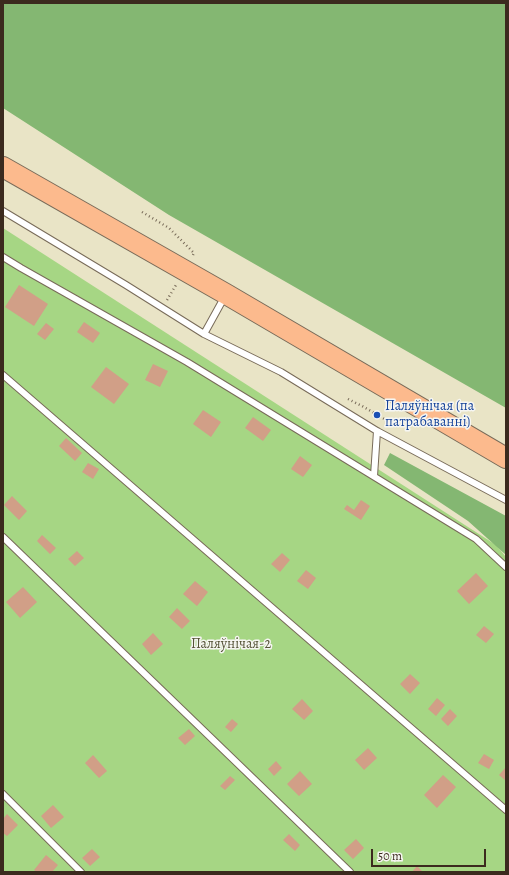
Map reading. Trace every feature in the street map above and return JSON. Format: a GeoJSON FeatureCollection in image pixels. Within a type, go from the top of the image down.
{"type":"FeatureCollection","features":[{"type":"Feature","properties":{"kind":"main road"},"geometry":{"type":"LineString","coordinates":[[3,167],[226,294],[506,458]]}},
{"type":"Feature","properties":{"kind":"lane"},"geometry":{"type":"LineString","coordinates":[[3,211],[204,334],[281,372],[377,431],[506,500]]}},
{"type":"Feature","properties":{"kind":"lane"},"geometry":{"type":"LineString","coordinates":[[3,257],[187,362],[374,476],[476,539],[506,567]]}},
{"type":"Feature","properties":{"kind":"lane"},"geometry":{"type":"LineString","coordinates":[[204,334],[226,294]]}},
{"type":"Feature","properties":{"kind":"lane"},"geometry":{"type":"LineString","coordinates":[[3,375],[506,810]]}},
{"type":"Feature","properties":{"kind":"lane"},"geometry":{"type":"LineString","coordinates":[[374,476],[377,431]]}},
{"type":"Feature","properties":{"kind":"lane"},"geometry":{"type":"LineString","coordinates":[[3,537],[350,872]]}},
{"type":"Feature","properties":{"kind":"lane"},"geometry":{"type":"LineString","coordinates":[[3,794],[81,872]]}},
{"type":"Feature","properties":{"kind":"green space"},"geometry":{"type":"Polygon","coordinates":[[[3,3],[506,3],[506,408],[169,215],[3,108],[3,3]]]}},
{"type":"Feature","properties":{"kind":"green space","name":"Паляўнічая-2"},"geometry":{"type":"Polygon","coordinates":[[[3,228],[496,545],[506,557],[506,872],[3,872],[3,228]]]}},
{"type":"Feature","properties":{"kind":"green space"},"geometry":{"type":"Polygon","coordinates":[[[390,453],[506,516],[506,555],[468,521],[384,465],[390,453]]]}},
{"type":"Feature","properties":{"kind":"building"},"geometry":{"type":"Polygon","coordinates":[[[19,285],[48,304],[34,326],[5,307],[19,285]]]}},
{"type":"Feature","properties":{"kind":"building"},"geometry":{"type":"Polygon","coordinates":[[[84,322],[100,333],[93,343],[77,332],[84,322]]]}},
{"type":"Feature","properties":{"kind":"building"},"geometry":{"type":"Polygon","coordinates":[[[46,323],[54,329],[45,340],[37,334],[46,323]]]}},
{"type":"Feature","properties":{"kind":"building"},"geometry":{"type":"Polygon","coordinates":[[[153,364],[168,371],[160,387],[145,380],[153,364]]]}},
{"type":"Feature","properties":{"kind":"building"},"geometry":{"type":"Polygon","coordinates":[[[106,367],[129,384],[114,404],[91,387],[106,367]]]}},
{"type":"Feature","properties":{"kind":"building"},"geometry":{"type":"Polygon","coordinates":[[[203,410],[221,422],[211,437],[193,424],[203,410]]]}},
{"type":"Feature","properties":{"kind":"building"},"geometry":{"type":"Polygon","coordinates":[[[253,417],[271,430],[263,441],[245,428],[253,417]]]}},
{"type":"Feature","properties":{"kind":"building"},"geometry":{"type":"Polygon","coordinates":[[[66,438],[82,453],[75,461],[59,446],[66,438]]]}},
{"type":"Feature","properties":{"kind":"building"},"geometry":{"type":"Polygon","coordinates":[[[300,456],[312,465],[303,477],[291,469],[300,456]]]}},
{"type":"Feature","properties":{"kind":"building"},"geometry":{"type":"Polygon","coordinates":[[[88,463],[99,469],[93,479],[82,472],[88,463]]]}},
{"type":"Feature","properties":{"kind":"building"},"geometry":{"type":"Polygon","coordinates":[[[12,496],[27,511],[19,520],[4,505],[12,496]]]}},
{"type":"Feature","properties":{"kind":"building"},"geometry":{"type":"Polygon","coordinates":[[[361,500],[370,506],[361,520],[344,509],[347,505],[354,510],[361,500]]]}},
{"type":"Feature","properties":{"kind":"building"},"geometry":{"type":"Polygon","coordinates":[[[42,535],[56,548],[50,554],[37,541],[42,535]]]}},
{"type":"Feature","properties":{"kind":"building"},"geometry":{"type":"Polygon","coordinates":[[[77,551],[84,558],[75,566],[68,559],[77,551]]]}},
{"type":"Feature","properties":{"kind":"building"},"geometry":{"type":"Polygon","coordinates":[[[282,553],[290,560],[280,572],[271,564],[282,553]]]}},
{"type":"Feature","properties":{"kind":"building"},"geometry":{"type":"Polygon","coordinates":[[[306,570],[316,578],[308,589],[297,581],[306,570]]]}},
{"type":"Feature","properties":{"kind":"building"},"geometry":{"type":"Polygon","coordinates":[[[476,573],[488,586],[469,604],[457,591],[476,573]]]}},
{"type":"Feature","properties":{"kind":"building"},"geometry":{"type":"Polygon","coordinates":[[[195,581],[208,592],[197,606],[183,594],[195,581]]]}},
{"type":"Feature","properties":{"kind":"building"},"geometry":{"type":"Polygon","coordinates":[[[23,587],[37,602],[20,618],[6,602],[23,587]]]}},
{"type":"Feature","properties":{"kind":"building"},"geometry":{"type":"Polygon","coordinates":[[[177,608],[190,621],[182,629],[169,617],[177,608]]]}},
{"type":"Feature","properties":{"kind":"building"},"geometry":{"type":"Polygon","coordinates":[[[484,626],[494,634],[486,643],[476,635],[484,626]]]}},
{"type":"Feature","properties":{"kind":"building"},"geometry":{"type":"Polygon","coordinates":[[[153,633],[163,644],[151,655],[142,644],[153,633]]]}},
{"type":"Feature","properties":{"kind":"building"},"geometry":{"type":"Polygon","coordinates":[[[410,674],[420,683],[410,694],[400,684],[410,674]]]}},
{"type":"Feature","properties":{"kind":"building"},"geometry":{"type":"Polygon","coordinates":[[[437,698],[445,705],[436,716],[428,709],[437,698]]]}},
{"type":"Feature","properties":{"kind":"building"},"geometry":{"type":"Polygon","coordinates":[[[302,699],[313,711],[304,720],[292,709],[302,699]]]}},
{"type":"Feature","properties":{"kind":"building"},"geometry":{"type":"Polygon","coordinates":[[[450,709],[457,716],[448,726],[441,719],[450,709]]]}},
{"type":"Feature","properties":{"kind":"building"},"geometry":{"type":"Polygon","coordinates":[[[232,719],[238,724],[231,732],[225,727],[232,719]]]}},
{"type":"Feature","properties":{"kind":"building"},"geometry":{"type":"Polygon","coordinates":[[[189,729],[195,736],[185,745],[178,738],[189,729]]]}},
{"type":"Feature","properties":{"kind":"building"},"geometry":{"type":"Polygon","coordinates":[[[368,748],[377,758],[364,770],[355,760],[368,748]]]}},
{"type":"Feature","properties":{"kind":"building"},"geometry":{"type":"Polygon","coordinates":[[[484,754],[494,760],[489,769],[478,763],[484,754]]]}},
{"type":"Feature","properties":{"kind":"building"},"geometry":{"type":"Polygon","coordinates":[[[93,755],[107,771],[99,778],[85,763],[93,755]]]}},
{"type":"Feature","properties":{"kind":"building"},"geometry":{"type":"Polygon","coordinates":[[[276,761],[282,768],[274,776],[268,769],[276,761]]]}},
{"type":"Feature","properties":{"kind":"building"},"geometry":{"type":"Polygon","coordinates":[[[506,767],[506,781],[499,775],[506,767]]]}},
{"type":"Feature","properties":{"kind":"building"},"geometry":{"type":"Polygon","coordinates":[[[300,771],[312,784],[299,796],[287,784],[300,771]]]}},
{"type":"Feature","properties":{"kind":"building"},"geometry":{"type":"Polygon","coordinates":[[[443,775],[456,787],[437,808],[424,795],[443,775]]]}},
{"type":"Feature","properties":{"kind":"building"},"geometry":{"type":"Polygon","coordinates":[[[230,776],[235,780],[225,790],[220,786],[230,776]]]}},
{"type":"Feature","properties":{"kind":"building"},"geometry":{"type":"Polygon","coordinates":[[[53,805],[64,817],[51,828],[41,816],[53,805]]]}},
{"type":"Feature","properties":{"kind":"building"},"geometry":{"type":"Polygon","coordinates":[[[7,814],[18,825],[7,836],[3,833],[3,819],[7,814]]]}},
{"type":"Feature","properties":{"kind":"building"},"geometry":{"type":"Polygon","coordinates":[[[289,834],[300,845],[295,851],[283,840],[289,834]]]}},
{"type":"Feature","properties":{"kind":"building"},"geometry":{"type":"Polygon","coordinates":[[[356,839],[364,848],[353,859],[344,850],[356,839]]]}},
{"type":"Feature","properties":{"kind":"building"},"geometry":{"type":"Polygon","coordinates":[[[92,849],[100,857],[90,866],[82,858],[92,849]]]}},
{"type":"Feature","properties":{"kind":"building"},"geometry":{"type":"Polygon","coordinates":[[[46,855],[58,865],[52,872],[37,872],[34,870],[46,855]]]}},
{"type":"Feature","properties":{"kind":"building"},"geometry":{"type":"Polygon","coordinates":[[[417,866],[423,872],[412,872],[417,866]]]}},
{"type":"Feature","properties":{"kind":"place","name":"Паляўнічая (па патрабаванні)"},"geometry":{"type":"Point","coordinates":[377,415]}}]}
